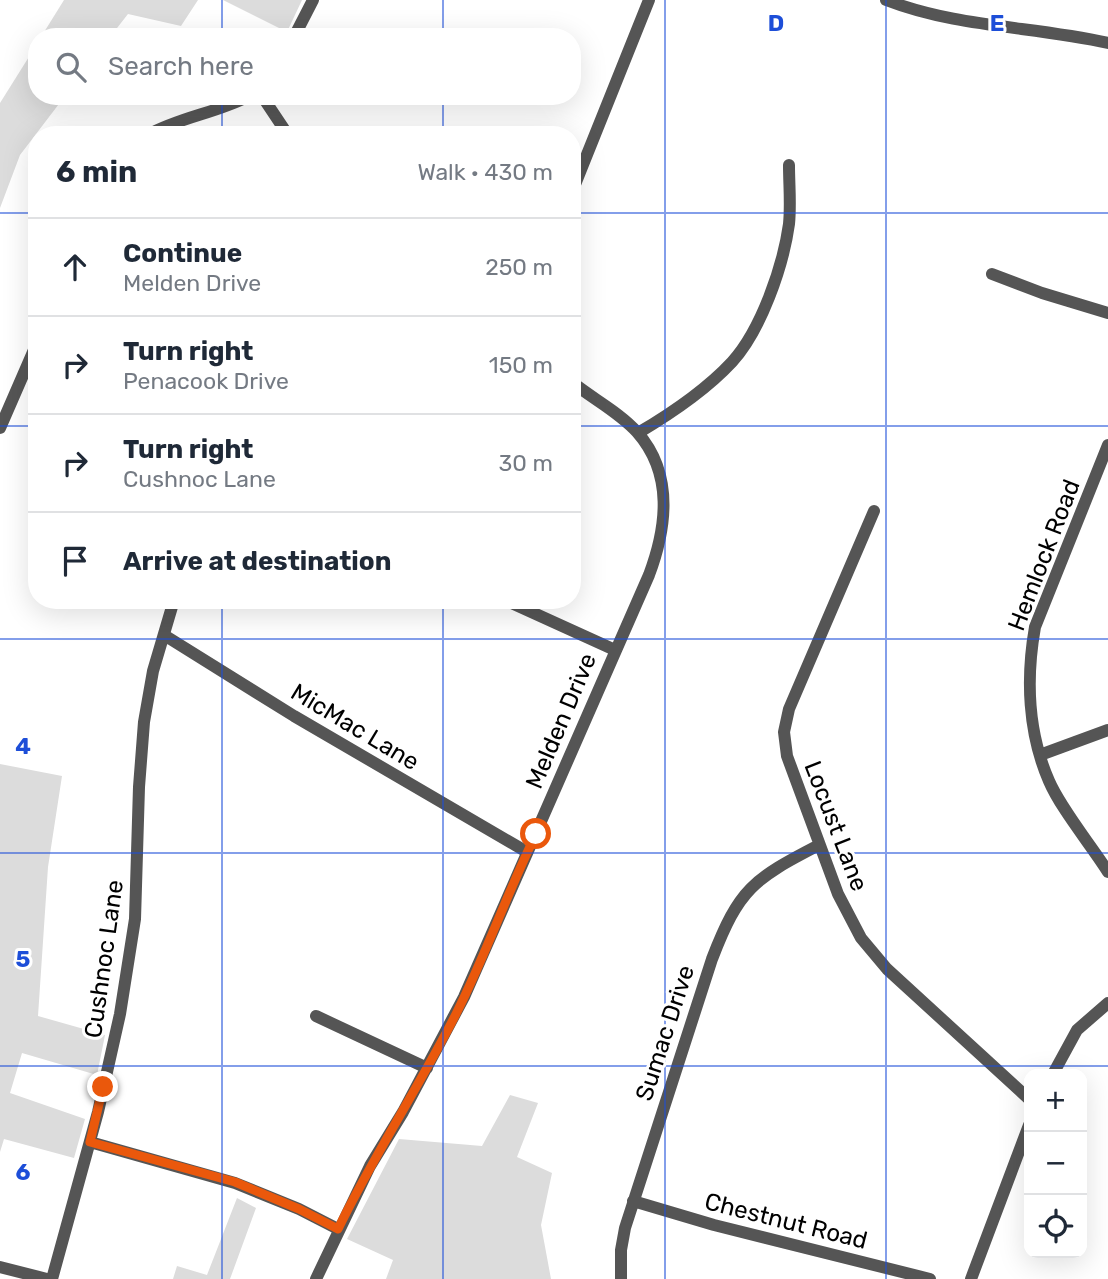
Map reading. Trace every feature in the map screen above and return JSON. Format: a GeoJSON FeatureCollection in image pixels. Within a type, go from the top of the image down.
{"type":"FeatureCollection","features":[{"type":"Feature","properties":{"kind":"street"},"geometry":{"type":"LineString","coordinates":[[299,28],[313,0]]}},
{"type":"Feature","properties":{"kind":"street"},"geometry":{"type":"LineString","coordinates":[[581,170],[649,0]]}},
{"type":"Feature","properties":{"kind":"street"},"geometry":{"type":"LineString","coordinates":[[886,0],[942,18],[1108,43]]}},
{"type":"Feature","properties":{"kind":"street"},"geometry":{"type":"LineString","coordinates":[[164,126],[232,105]]}},
{"type":"Feature","properties":{"kind":"street"},"geometry":{"type":"LineString","coordinates":[[268,105],[282,126]]}},
{"type":"Feature","properties":{"kind":"street"},"geometry":{"type":"LineString","coordinates":[[638,433],[687,402],[719,374],[746,343],[772,286],[785,247],[790,205],[789,165]]}},
{"type":"Feature","properties":{"kind":"street"},"geometry":{"type":"LineString","coordinates":[[992,274],[1108,313]]}},
{"type":"Feature","properties":{"kind":"street"},"geometry":{"type":"LineString","coordinates":[[0,428],[28,364]]}},
{"type":"Feature","properties":{"kind":"street","name":"Melden Drive"},"geometry":{"type":"LineString","coordinates":[[316,1279],[370,1166],[427,1068],[464,997],[649,575],[663,526],[664,505],[661,482],[653,460],[638,433],[581,389]]}},
{"type":"Feature","properties":{"kind":"street","name":"Hemlock Road"},"geometry":{"type":"LineString","coordinates":[[1108,445],[1035,627],[1031,649],[1030,694],[1040,755],[1050,783],[1108,872]]}},
{"type":"Feature","properties":{"kind":"street","name":"Locust Lane"},"geometry":{"type":"LineString","coordinates":[[874,511],[797,689],[784,732],[787,756],[838,894],[854,928],[878,959],[1024,1094]]}},
{"type":"Feature","properties":{"kind":"street","name":"Cushnoc Lane"},"geometry":{"type":"LineString","coordinates":[[49,1279],[90,1142],[120,1014],[138,886],[142,744],[149,691],[171,609]]}},
{"type":"Feature","properties":{"kind":"street"},"geometry":{"type":"LineString","coordinates":[[525,609],[615,650]]}},
{"type":"Feature","properties":{"kind":"street","name":"MicMac Lane"},"geometry":{"type":"LineString","coordinates":[[164,635],[294,716],[527,852]]}},
{"type":"Feature","properties":{"kind":"street"},"geometry":{"type":"LineString","coordinates":[[1040,755],[1108,730]]}},
{"type":"Feature","properties":{"kind":"street","name":"Sumac Drive"},"geometry":{"type":"LineString","coordinates":[[621,1279],[621,1250],[633,1202],[727,920],[751,886],[768,872],[820,845]]}},
{"type":"Feature","properties":{"kind":"street"},"geometry":{"type":"LineString","coordinates":[[1056,1069],[1077,1030],[1108,1003]]}},
{"type":"Feature","properties":{"kind":"street"},"geometry":{"type":"LineString","coordinates":[[316,1016],[427,1068]]}},
{"type":"Feature","properties":{"kind":"street"},"geometry":{"type":"LineString","coordinates":[[971,1279],[1026,1132]]}},
{"type":"Feature","properties":{"kind":"street"},"geometry":{"type":"LineString","coordinates":[[90,1142],[235,1182],[338,1229]]}},
{"type":"Feature","properties":{"kind":"street","name":"Chestnut Road"},"geometry":{"type":"LineString","coordinates":[[633,1202],[930,1279]]}},
{"type":"Feature","properties":{"kind":"street"},"geometry":{"type":"LineString","coordinates":[[0,1267],[49,1279]]}},
{"type":"Feature","properties":{"kind":"shaded area"},"geometry":{"type":"Polygon","coordinates":[[[64,0],[198,0],[181,26],[128,14],[117,28],[47,28],[64,0]]]}},
{"type":"Feature","properties":{"kind":"shaded area"},"geometry":{"type":"Polygon","coordinates":[[[223,0],[302,0],[289,28],[279,28],[223,0]]]}},
{"type":"Feature","properties":{"kind":"shaded area"},"geometry":{"type":"Polygon","coordinates":[[[28,58],[28,105],[58,105],[42,126],[28,126],[28,145],[20,155],[0,208],[0,103],[28,58]]]}},
{"type":"Feature","properties":{"kind":"shaded area"},"geometry":{"type":"Polygon","coordinates":[[[0,764],[62,776],[48,867],[38,1016],[105,1035],[97,1075],[22,1053],[10,1093],[85,1119],[74,1158],[4,1139],[0,1152],[0,764]]]}},
{"type":"Feature","properties":{"kind":"shaded area"},"geometry":{"type":"Polygon","coordinates":[[[510,1095],[538,1103],[517,1157],[552,1173],[541,1225],[551,1279],[386,1279],[393,1260],[347,1239],[399,1139],[482,1146],[510,1095]]]}},
{"type":"Feature","properties":{"kind":"shaded area"},"geometry":{"type":"Polygon","coordinates":[[[237,1198],[256,1208],[230,1279],[173,1279],[177,1266],[207,1275],[237,1198]]]}},
{"type":"Feature","properties":{"kind":"route"},"geometry":{"type":"LineString","coordinates":[[103,1087],[90,1142],[235,1182],[338,1229],[370,1166],[455,1016],[536,834]]}}]}
